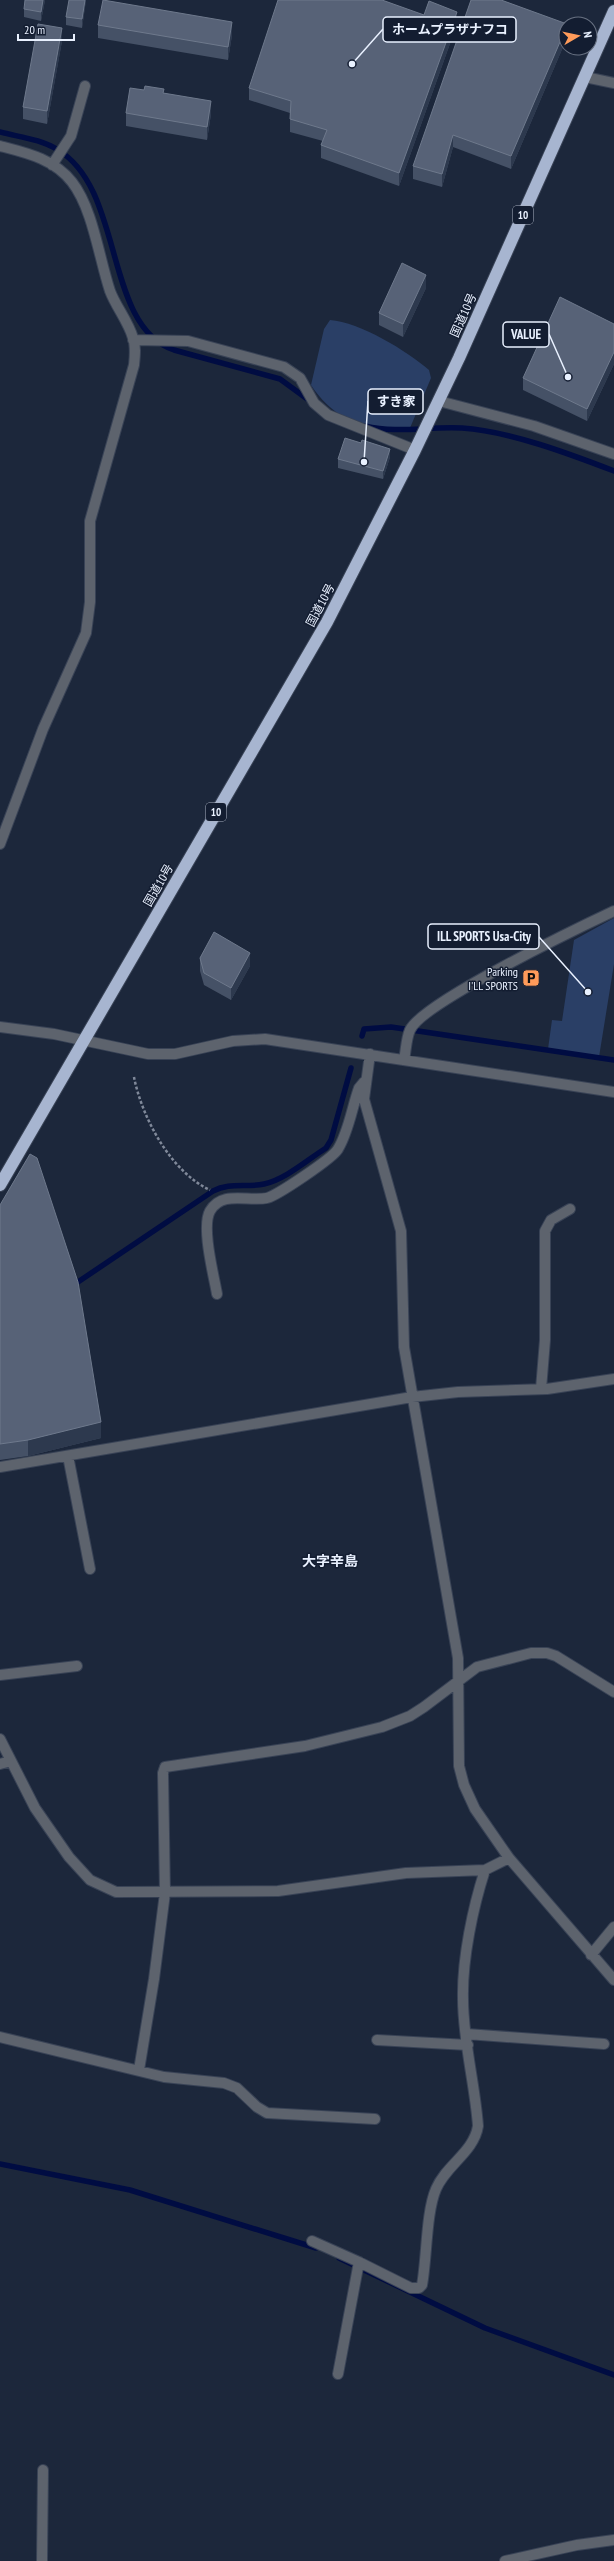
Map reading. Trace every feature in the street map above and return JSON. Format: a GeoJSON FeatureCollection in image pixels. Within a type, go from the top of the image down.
{"type":"FeatureCollection","features":[{"type":"Feature","properties":{"kind":"highway","name":"国道10号"},"geometry":{"type":"LineString","coordinates":[[0,1186],[327,622],[431,418],[614,12]]}},
{"type":"Feature","properties":{"kind":"street"},"geometry":{"type":"LineString","coordinates":[[585,77],[614,84]]}},
{"type":"Feature","properties":{"kind":"street"},"geometry":{"type":"LineString","coordinates":[[52,165],[74,129],[84,86]]}},
{"type":"Feature","properties":{"kind":"street"},"geometry":{"type":"LineString","coordinates":[[0,146],[39,157],[72,181],[82,200],[111,292],[133,340],[136,351],[134,365],[90,521],[90,602],[86,633],[43,729],[0,844]]}},
{"type":"Feature","properties":{"kind":"street"},"geometry":{"type":"LineString","coordinates":[[133,340],[173,339],[200,343],[290,370],[300,378],[317,407],[328,415],[415,450]]}},
{"type":"Feature","properties":{"kind":"street"},"geometry":{"type":"LineString","coordinates":[[439,400],[534,426],[614,454]]}},
{"type":"Feature","properties":{"kind":"street"},"geometry":{"type":"LineString","coordinates":[[404,1060],[410,1029],[432,1009],[457,992],[614,911]]}},
{"type":"Feature","properties":{"kind":"street"},"geometry":{"type":"LineString","coordinates":[[0,1027],[84,1040],[148,1054],[175,1054],[248,1038],[283,1041],[614,1092]]}},
{"type":"Feature","properties":{"kind":"street"},"geometry":{"type":"LineString","coordinates":[[370,1054],[364,1099],[401,1231],[403,1330],[412,1397],[454,1636],[459,1680],[460,1766],[464,1785],[475,1809],[509,1858],[614,1980]]}},
{"type":"Feature","properties":{"kind":"street"},"geometry":{"type":"LineString","coordinates":[[217,1294],[207,1219],[216,1204],[228,1199],[260,1199],[274,1195],[334,1154],[342,1141],[359,1088],[366,1082]]}},
{"type":"Feature","properties":{"kind":"street"},"geometry":{"type":"LineString","coordinates":[[541,1389],[545,1340],[545,1231],[551,1220],[570,1209]]}},
{"type":"Feature","properties":{"kind":"street"},"geometry":{"type":"LineString","coordinates":[[0,1467],[412,1397],[464,1391],[541,1389],[614,1379]]}},
{"type":"Feature","properties":{"kind":"street"},"geometry":{"type":"LineString","coordinates":[[68,1456],[90,1569]]}},
{"type":"Feature","properties":{"kind":"street"},"geometry":{"type":"LineString","coordinates":[[139,2070],[155,1972],[165,1893],[163,1773],[165,1767],[305,1746],[382,1727],[410,1716],[477,1667],[531,1653],[547,1652],[614,1692]]}},
{"type":"Feature","properties":{"kind":"street"},"geometry":{"type":"LineString","coordinates":[[0,1676],[77,1666]]}},
{"type":"Feature","properties":{"kind":"street"},"geometry":{"type":"LineString","coordinates":[[0,1739],[42,1819],[76,1866],[90,1880],[116,1892],[260,1892],[406,1873],[485,1870],[509,1858]]}},
{"type":"Feature","properties":{"kind":"street"},"geometry":{"type":"LineString","coordinates":[[0,1764],[11,1760]]}},
{"type":"Feature","properties":{"kind":"street"},"geometry":{"type":"LineString","coordinates":[[312,2241],[411,2288],[419,2288],[422,2285],[435,2190],[444,2173],[470,2145],[477,2133],[476,2108],[463,2000],[464,1982],[476,1905],[485,1870]]}},
{"type":"Feature","properties":{"kind":"street"},"geometry":{"type":"LineString","coordinates":[[591,1955],[614,1926]]}},
{"type":"Feature","properties":{"kind":"street"},"geometry":{"type":"LineString","coordinates":[[467,2034],[604,2044]]}},
{"type":"Feature","properties":{"kind":"street"},"geometry":{"type":"LineString","coordinates":[[0,2037],[164,2076],[231,2086],[241,2092],[260,2110],[266,2113],[375,2119]]}},
{"type":"Feature","properties":{"kind":"street"},"geometry":{"type":"LineString","coordinates":[[377,2040],[468,2045]]}},
{"type":"Feature","properties":{"kind":"street"},"geometry":{"type":"LineString","coordinates":[[338,2374],[359,2262]]}},
{"type":"Feature","properties":{"kind":"street"},"geometry":{"type":"LineString","coordinates":[[42,2561],[43,2470]]}},
{"type":"Feature","properties":{"kind":"street"},"geometry":{"type":"LineString","coordinates":[[505,2561],[577,2545],[614,2540]]}},
{"type":"Feature","properties":{"kind":"path"},"geometry":{"type":"LineString","coordinates":[[134,1077],[143,1108],[174,1163],[198,1184],[228,1199]]}},
{"type":"Feature","properties":{"kind":"shaded area"},"geometry":{"type":"Polygon","coordinates":[[[330,320],[355,326],[369,332],[396,346],[429,370],[431,378],[410,428],[395,430],[381,429],[367,427],[354,422],[341,416],[330,407],[311,385],[324,329],[330,320]]]}},
{"type":"Feature","properties":{"kind":"shaded area"},"geometry":{"type":"Polygon","coordinates":[[[614,918],[614,964],[599,1057],[548,1049],[552,1020],[562,1021],[574,940],[614,918]]]}},
{"type":"Feature","properties":{"kind":"building"},"geometry":{"type":"Polygon","coordinates":[[[25,0],[43,0],[41,12],[24,9],[25,0]]]}},
{"type":"Feature","properties":{"kind":"building"},"geometry":{"type":"Polygon","coordinates":[[[69,0],[85,0],[82,19],[66,17],[69,0]]]}},
{"type":"Feature","properties":{"kind":"building"},"geometry":{"type":"Polygon","coordinates":[[[103,0],[232,22],[228,47],[98,25],[103,0]]]}},
{"type":"Feature","properties":{"kind":"building"},"geometry":{"type":"Polygon","coordinates":[[[278,0],[382,0],[424,15],[429,1],[457,12],[399,173],[321,145],[327,130],[290,119],[291,101],[249,88],[278,0]]]}},
{"type":"Feature","properties":{"kind":"building"},"geometry":{"type":"Polygon","coordinates":[[[471,0],[501,0],[558,21],[558,47],[511,156],[453,135],[442,174],[413,166],[471,0]]]}},
{"type":"Feature","properties":{"kind":"building"},"geometry":{"type":"Polygon","coordinates":[[[38,24],[62,28],[47,111],[23,107],[38,24]]]}},
{"type":"Feature","properties":{"kind":"building"},"geometry":{"type":"Polygon","coordinates":[[[145,86],[164,89],[163,93],[211,101],[207,127],[126,113],[130,88],[144,90],[145,86]]]}},
{"type":"Feature","properties":{"kind":"building"},"geometry":{"type":"Polygon","coordinates":[[[402,263],[426,275],[403,324],[379,313],[402,263]]]}},
{"type":"Feature","properties":{"kind":"building"},"geometry":{"type":"Polygon","coordinates":[[[560,297],[614,324],[614,352],[587,409],[523,378],[560,297]]]}},
{"type":"Feature","properties":{"kind":"building"},"geometry":{"type":"Polygon","coordinates":[[[345,438],[361,443],[362,440],[390,449],[383,471],[338,459],[345,438]]]}},
{"type":"Feature","properties":{"kind":"building"},"geometry":{"type":"Polygon","coordinates":[[[214,932],[250,953],[231,988],[204,973],[200,958],[214,932]]]}},
{"type":"Feature","properties":{"kind":"building"},"geometry":{"type":"Polygon","coordinates":[[[30,1154],[37,1158],[78,1282],[101,1422],[28,1440],[0,1444],[0,1205],[30,1154]]]}},
{"type":"Feature","properties":{"kind":"waterway"},"geometry":{"type":"LineString","coordinates":[[0,132],[51,146],[58,150],[79,169],[94,195],[124,287],[135,314],[151,336],[174,350],[280,379],[310,401]]}},
{"type":"Feature","properties":{"kind":"waterway"},"geometry":{"type":"LineString","coordinates":[[365,426],[401,430],[450,428],[480,430],[519,438],[539,444],[614,471]]}},
{"type":"Feature","properties":{"kind":"waterway"},"geometry":{"type":"LineString","coordinates":[[362,1036],[364,1029],[391,1027],[614,1060]]}},
{"type":"Feature","properties":{"kind":"waterway"},"geometry":{"type":"LineString","coordinates":[[72,1286],[213,1191],[219,1188],[232,1186],[257,1185],[272,1182],[296,1169],[326,1148],[331,1140],[351,1068]]}},
{"type":"Feature","properties":{"kind":"waterway"},"geometry":{"type":"LineString","coordinates":[[0,2164],[130,2190],[316,2248]]}},
{"type":"Feature","properties":{"kind":"waterway"},"geometry":{"type":"LineString","coordinates":[[339,2258],[485,2328],[614,2375]]}},
{"type":"Feature","properties":{"kind":"place","name":"ホームプラザナフコ"},"geometry":{"type":"Point","coordinates":[352,64]}},
{"type":"Feature","properties":{"kind":"place","name":"VALUE"},"geometry":{"type":"Point","coordinates":[568,377]}},
{"type":"Feature","properties":{"kind":"place","name":"すき家"},"geometry":{"type":"Point","coordinates":[364,462]}},
{"type":"Feature","properties":{"kind":"place","name":"Parking I'LL SPORTS"},"geometry":{"type":"Point","coordinates":[531,978]}},
{"type":"Feature","properties":{"kind":"place","name":"ILL SPORTS Usa-City"},"geometry":{"type":"Point","coordinates":[588,992]}},
{"type":"Feature","properties":{"kind":"district","name":"大字辛島"},"geometry":{"type":"Point","coordinates":[330,1561]}}]}
